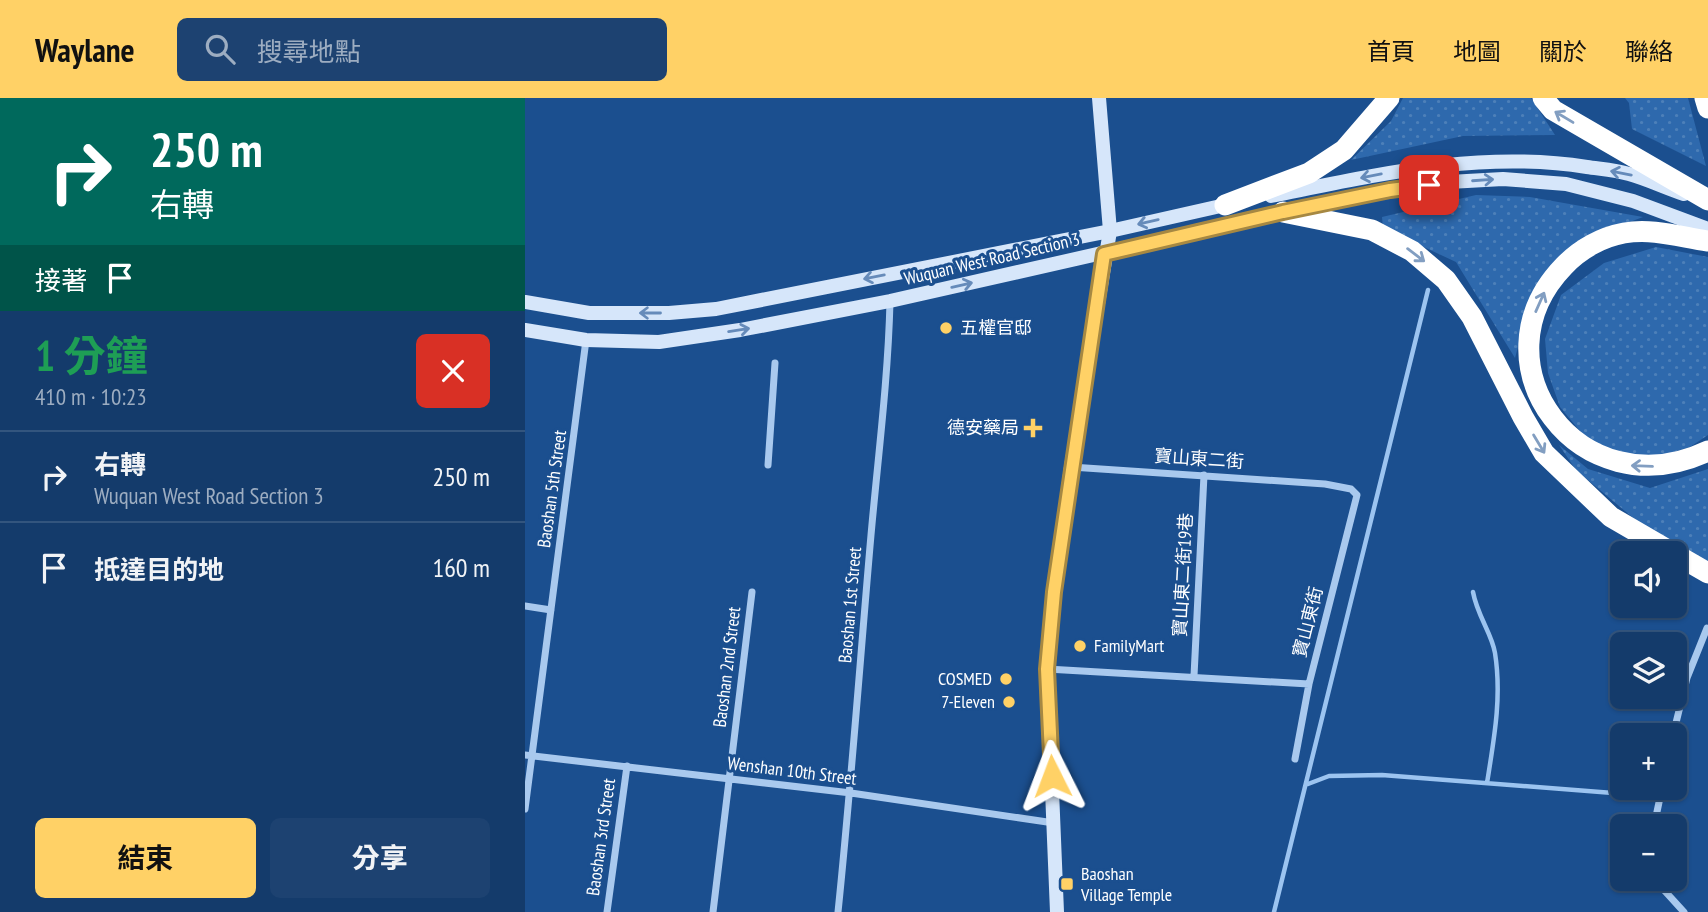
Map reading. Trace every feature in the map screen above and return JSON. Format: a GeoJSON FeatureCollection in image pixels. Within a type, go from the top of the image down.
{"type":"FeatureCollection","features":[{"type":"Feature","properties":{"kind":"highway"},"geometry":{"type":"LineString","coordinates":[[1225,205],[1309,173],[1344,150],[1389,98]]}},
{"type":"Feature","properties":{"kind":"highway"},"geometry":{"type":"LineString","coordinates":[[1543,98],[1553,110],[1708,202]]}},
{"type":"Feature","properties":{"kind":"highway"},"geometry":{"type":"LineString","coordinates":[[1705,98],[1708,108]]}},
{"type":"Feature","properties":{"kind":"highway"},"geometry":{"type":"LineString","coordinates":[[1283,212],[1372,230],[1412,251],[1446,280],[1472,317],[1544,453],[1611,517],[1652,541]]}},
{"type":"Feature","properties":{"kind":"highway"},"geometry":{"type":"LineString","coordinates":[[1708,241],[1650,230],[1623,233],[1594,243],[1569,261],[1549,285],[1535,313],[1530,343],[1533,374],[1544,404],[1562,429],[1587,449],[1616,462],[1647,467],[1679,463],[1708,451]]}},
{"type":"Feature","properties":{"kind":"highway"},"geometry":{"type":"LineString","coordinates":[[1687,561],[1708,573]]}},
{"type":"Feature","properties":{"kind":"main road"},"geometry":{"type":"LineString","coordinates":[[1057,912],[1047,669],[1054,592],[1071,467],[1109,231],[1099,98]]}},
{"type":"Feature","properties":{"kind":"main road","name":"Wuquan West Road Section 3"},"geometry":{"type":"LineString","coordinates":[[525,302],[589,313],[669,313],[716,309],[1401,170],[1462,162],[1569,164],[1628,174],[1708,202]]}},
{"type":"Feature","properties":{"kind":"main road","name":"Wuquan West Road Section 3"},"geometry":{"type":"LineString","coordinates":[[525,330],[586,340],[659,342],[740,330],[890,301],[1390,190],[1503,178],[1566,184],[1633,201],[1708,229]]}},
{"type":"Feature","properties":{"kind":"street","name":"Baoshan 1st Street"},"geometry":{"type":"LineString","coordinates":[[838,912],[888,370],[890,301]]}},
{"type":"Feature","properties":{"kind":"street","name":"Baoshan 5th Street"},"geometry":{"type":"LineString","coordinates":[[525,810],[529,755],[586,340]]}},
{"type":"Feature","properties":{"kind":"street"},"geometry":{"type":"LineString","coordinates":[[768,465],[775,363]]}},
{"type":"Feature","properties":{"kind":"street","name":"寶山東二街"},"geometry":{"type":"LineString","coordinates":[[1071,467],[1325,484],[1351,489],[1357,495]]}},
{"type":"Feature","properties":{"kind":"street","name":"寶山東二街19巷"},"geometry":{"type":"LineString","coordinates":[[1194,676],[1204,475]]}},
{"type":"Feature","properties":{"kind":"street","name":"寶山東街"},"geometry":{"type":"LineString","coordinates":[[1295,759],[1309,684],[1357,495]]}},
{"type":"Feature","properties":{"kind":"street","name":"Baoshan 2nd Street"},"geometry":{"type":"LineString","coordinates":[[713,912],[752,592]]}},
{"type":"Feature","properties":{"kind":"street"},"geometry":{"type":"LineString","coordinates":[[525,606],[551,610]]}},
{"type":"Feature","properties":{"kind":"street"},"geometry":{"type":"LineString","coordinates":[[1676,723],[1687,678],[1707,628]]}},
{"type":"Feature","properties":{"kind":"street"},"geometry":{"type":"LineString","coordinates":[[1047,669],[1309,684]]}},
{"type":"Feature","properties":{"kind":"street","name":"Wenshan 10th Street"},"geometry":{"type":"LineString","coordinates":[[529,755],[851,793],[1054,823]]}},
{"type":"Feature","properties":{"kind":"street","name":"Baoshan 3rd Street"},"geometry":{"type":"LineString","coordinates":[[607,912],[627,766]]}},
{"type":"Feature","properties":{"kind":"street"},"geometry":{"type":"LineString","coordinates":[[1665,891],[1684,912]]}},
{"type":"Feature","properties":{"kind":"shaded area"},"geometry":{"type":"Polygon","coordinates":[[[1403,98],[1531,98],[1555,135],[1463,136],[1351,160],[1391,121],[1403,98]]]}},
{"type":"Feature","properties":{"kind":"shaded area"},"geometry":{"type":"Polygon","coordinates":[[[1625,98],[1688,98],[1706,166],[1632,129],[1629,103],[1625,98]]]}},
{"type":"Feature","properties":{"kind":"shaded area"},"geometry":{"type":"Polygon","coordinates":[[[1476,195],[1530,197],[1643,217],[1585,239],[1532,296],[1515,358],[1456,262],[1383,228],[1382,217],[1476,195]]]}},
{"type":"Feature","properties":{"kind":"shaded area"},"geometry":{"type":"Polygon","coordinates":[[[1656,247],[1708,257],[1708,435],[1690,447],[1646,460],[1595,449],[1560,407],[1548,373],[1545,339],[1561,295],[1604,263],[1656,247]]]}},
{"type":"Feature","properties":{"kind":"shaded area"},"geometry":{"type":"Polygon","coordinates":[[[1559,445],[1588,469],[1650,488],[1708,469],[1708,562],[1687,551],[1687,541],[1667,541],[1650,532],[1576,470],[1559,445]]]}},
{"type":"Feature","properties":{"kind":"waterway"},"geometry":{"type":"LineString","coordinates":[[1274,912],[1428,290]]}},
{"type":"Feature","properties":{"kind":"waterway"},"geometry":{"type":"LineString","coordinates":[[1473,592],[1493,646],[1497,669],[1496,718],[1487,783]]}},
{"type":"Feature","properties":{"kind":"waterway"},"geometry":{"type":"LineString","coordinates":[[1308,784],[1329,776],[1382,775],[1610,793]]}},
{"type":"Feature","properties":{"kind":"place","name":"五權官邸"},"geometry":{"type":"Point","coordinates":[946,328]}},
{"type":"Feature","properties":{"kind":"place","name":"德安藥局"},"geometry":{"type":"Point","coordinates":[1033,428]}},
{"type":"Feature","properties":{"kind":"place","name":"FamilyMart"},"geometry":{"type":"Point","coordinates":[1080,646]}},
{"type":"Feature","properties":{"kind":"place","name":"COSMED"},"geometry":{"type":"Point","coordinates":[1006,679]}},
{"type":"Feature","properties":{"kind":"place","name":"7-Eleven"},"geometry":{"type":"Point","coordinates":[1009,702]}},
{"type":"Feature","properties":{"kind":"place","name":"Baoshan Village Temple"},"geometry":{"type":"Point","coordinates":[1067,884]}},
{"type":"Feature","properties":{"kind":"route"},"geometry":{"type":"LineString","coordinates":[[1052,776],[1047,669],[1054,592],[1104,254],[1283,212],[1390,190],[1429,185]]}}]}
